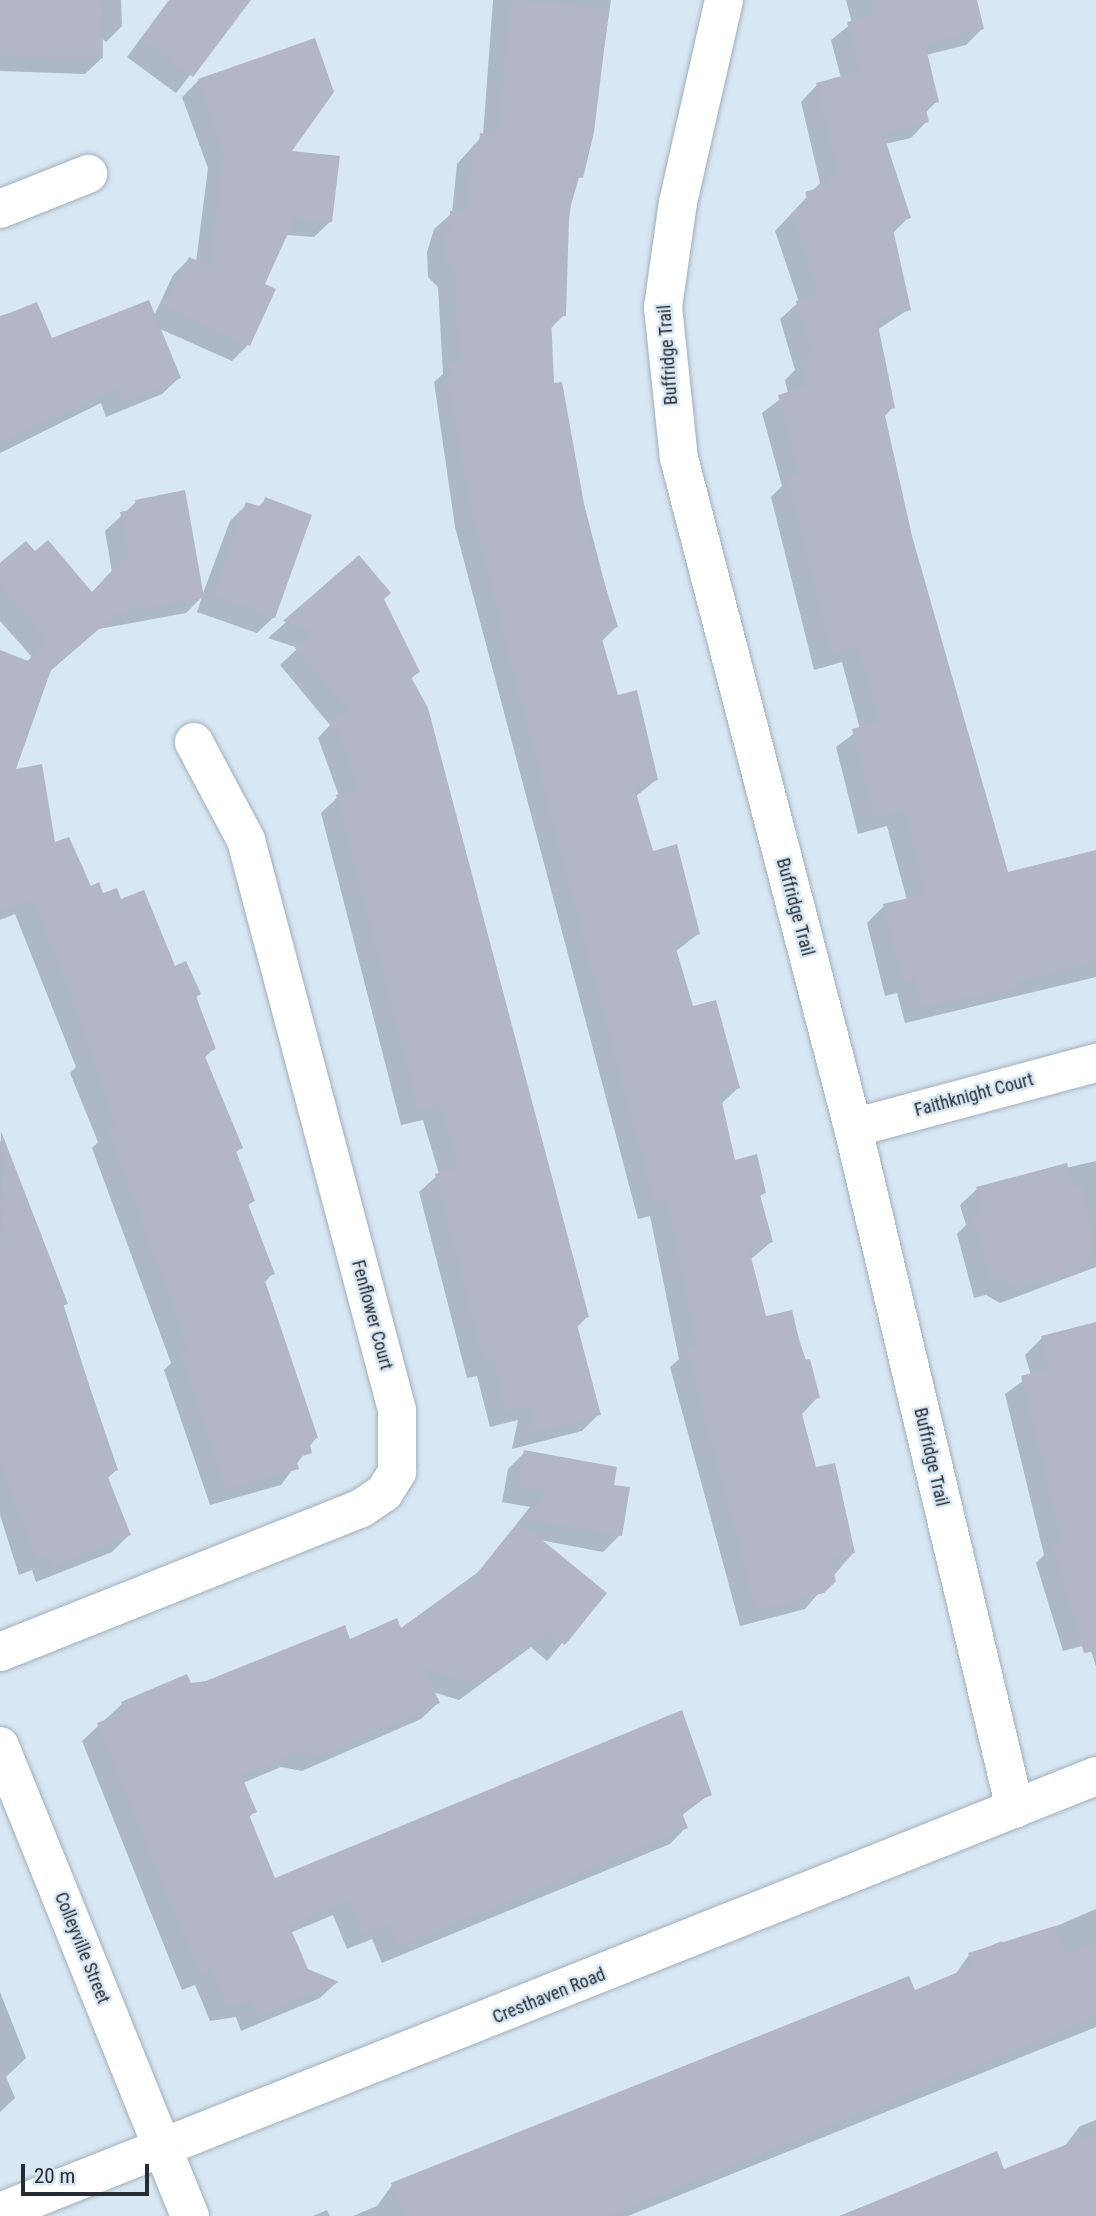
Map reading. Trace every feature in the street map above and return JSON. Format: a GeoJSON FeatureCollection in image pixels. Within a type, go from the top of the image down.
{"type":"FeatureCollection","features":[{"type":"Feature","properties":{"kind":"street","name":"Buffridge Trail"},"geometry":{"type":"LineString","coordinates":[[724,0],[678,202],[663,307],[667,381],[679,458],[853,1128],[1014,1809]]}},
{"type":"Feature","properties":{"kind":"street"},"geometry":{"type":"LineString","coordinates":[[0,209],[88,174]]}},
{"type":"Feature","properties":{"kind":"street","name":"Fenflower Court"},"geometry":{"type":"LineString","coordinates":[[0,1652],[360,1509],[384,1493],[397,1472],[397,1410],[246,840],[194,742]]}},
{"type":"Feature","properties":{"kind":"street","name":"Faithknight Court"},"geometry":{"type":"LineString","coordinates":[[853,1128],[1096,1063]]}},
{"type":"Feature","properties":{"kind":"street","name":"Colleyville Street"},"geometry":{"type":"LineString","coordinates":[[0,1746],[190,2216]]}},
{"type":"Feature","properties":{"kind":"street","name":"Cresthaven Road"},"geometry":{"type":"LineString","coordinates":[[0,2212],[164,2150],[1096,1776]]}},
{"type":"Feature","properties":{"kind":"building"},"geometry":{"type":"Polygon","coordinates":[[[0,0],[102,0],[103,58],[0,56],[0,0]]]}},
{"type":"Feature","properties":{"kind":"building"},"geometry":{"type":"Polygon","coordinates":[[[172,0],[251,0],[193,77],[142,40],[172,0]]]}},
{"type":"Feature","properties":{"kind":"building"},"geometry":{"type":"Polygon","coordinates":[[[511,0],[609,9],[594,132],[583,178],[575,177],[569,219],[566,316],[551,317],[554,383],[562,382],[590,537],[618,627],[600,632],[618,695],[637,690],[658,780],[634,786],[653,851],[677,844],[700,934],[674,942],[693,1006],[716,1000],[740,1088],[720,1093],[735,1160],[757,1154],[766,1193],[760,1195],[773,1242],[749,1249],[766,1316],[792,1310],[804,1360],[810,1359],[820,1398],[799,1403],[816,1467],[835,1463],[855,1553],[830,1560],[836,1581],[824,1593],[756,1610],[686,1349],[696,1346],[666,1200],[654,1204],[471,510],[448,386],[450,364],[459,363],[454,270],[444,260],[443,234],[450,233],[450,211],[466,211],[473,145],[479,146],[480,133],[497,135],[511,0]]]}},
{"type":"Feature","properties":{"kind":"building"},"geometry":{"type":"Polygon","coordinates":[[[869,0],[977,0],[984,29],[925,44],[939,102],[925,105],[929,122],[883,133],[911,218],[892,224],[911,310],[877,320],[895,408],[884,411],[912,536],[1008,872],[1096,850],[1096,961],[1015,982],[1017,988],[921,1007],[914,978],[902,981],[883,904],[925,894],[904,810],[874,818],[852,729],[879,722],[858,646],[831,654],[787,478],[799,475],[778,395],[807,386],[800,362],[811,354],[796,301],[818,295],[791,213],[810,207],[805,192],[830,184],[827,174],[837,171],[816,83],[860,71],[847,22],[874,15],[869,0]]]}},
{"type":"Feature","properties":{"kind":"building"},"geometry":{"type":"Polygon","coordinates":[[[315,38],[334,92],[292,151],[340,156],[332,222],[295,218],[265,284],[276,289],[250,346],[165,307],[189,257],[210,266],[223,151],[198,79],[315,38]]]}},
{"type":"Feature","properties":{"kind":"building"},"geometry":{"type":"Polygon","coordinates":[[[149,300],[181,378],[123,402],[118,388],[0,442],[0,317],[37,302],[52,338],[149,300]]]}},
{"type":"Feature","properties":{"kind":"building"},"geometry":{"type":"Polygon","coordinates":[[[185,490],[204,597],[117,613],[51,670],[16,769],[42,764],[55,842],[69,837],[91,886],[99,882],[103,893],[117,888],[121,899],[144,890],[175,966],[186,961],[201,994],[196,997],[216,1049],[204,1054],[243,1148],[236,1151],[255,1201],[248,1204],[275,1274],[264,1278],[318,1438],[309,1441],[312,1453],[296,1458],[299,1469],[226,1489],[179,1352],[188,1349],[108,1130],[115,1127],[65,980],[32,898],[0,912],[0,650],[38,665],[30,657],[47,639],[0,585],[0,563],[26,541],[35,551],[48,540],[92,592],[128,553],[120,512],[137,509],[135,500],[185,490]]]}},
{"type":"Feature","properties":{"kind":"building"},"geometry":{"type":"Polygon","coordinates":[[[265,497],[312,515],[275,618],[212,595],[246,502],[262,507],[265,497]]]}},
{"type":"Feature","properties":{"kind":"building"},"geometry":{"type":"Polygon","coordinates":[[[359,555],[391,593],[384,599],[420,672],[411,677],[428,708],[589,1317],[576,1321],[601,1415],[527,1434],[533,1405],[506,1412],[493,1360],[484,1363],[435,1174],[458,1168],[440,1105],[418,1110],[336,795],[358,789],[333,720],[349,712],[295,648],[314,632],[283,621],[359,555]]]}},
{"type":"Feature","properties":{"kind":"building"},"geometry":{"type":"Polygon","coordinates":[[[1,1131],[68,1304],[62,1306],[118,1470],[107,1475],[131,1535],[53,1566],[49,1555],[36,1560],[0,1462],[1,1131]]]}},
{"type":"Feature","properties":{"kind":"building"},"geometry":{"type":"Polygon","coordinates":[[[1067,1163],[1073,1188],[1082,1185],[1096,1252],[1080,1271],[1017,1288],[1004,1280],[991,1283],[973,1216],[983,1213],[976,1187],[1067,1163]]]}},
{"type":"Feature","properties":{"kind":"building"},"geometry":{"type":"Polygon","coordinates":[[[1096,1322],[1096,1651],[1084,1653],[1052,1545],[1061,1542],[1021,1376],[1049,1368],[1041,1336],[1096,1322]]]}},
{"type":"Feature","properties":{"kind":"building"},"geometry":{"type":"Polygon","coordinates":[[[524,1450],[617,1467],[614,1485],[630,1487],[622,1536],[523,1518],[545,1491],[517,1486],[524,1450]]]}},
{"type":"Feature","properties":{"kind":"building"},"geometry":{"type":"Polygon","coordinates":[[[520,1522],[607,1593],[565,1645],[548,1632],[477,1684],[424,1669],[440,1703],[320,1756],[299,1751],[241,1775],[257,1812],[249,1815],[275,1878],[682,1710],[712,1795],[680,1808],[688,1828],[398,1947],[388,1923],[363,1934],[349,1900],[289,1925],[308,1969],[339,1982],[258,2016],[252,2001],[226,2006],[212,1969],[199,1974],[97,1723],[125,1712],[121,1702],[187,1674],[191,1683],[206,1681],[345,1625],[350,1639],[397,1618],[401,1628],[481,1570],[520,1522]]]}},
{"type":"Feature","properties":{"kind":"building"},"geometry":{"type":"Polygon","coordinates":[[[1055,1926],[1067,1954],[1096,1942],[1096,2015],[1044,2039],[607,2216],[404,2216],[391,2183],[909,1976],[915,1990],[973,1966],[968,1953],[1055,1926]]]}},
{"type":"Feature","properties":{"kind":"building"},"geometry":{"type":"Polygon","coordinates":[[[1096,2133],[1096,2216],[840,2216],[997,2151],[1004,2169],[1096,2133]]]}}]}
